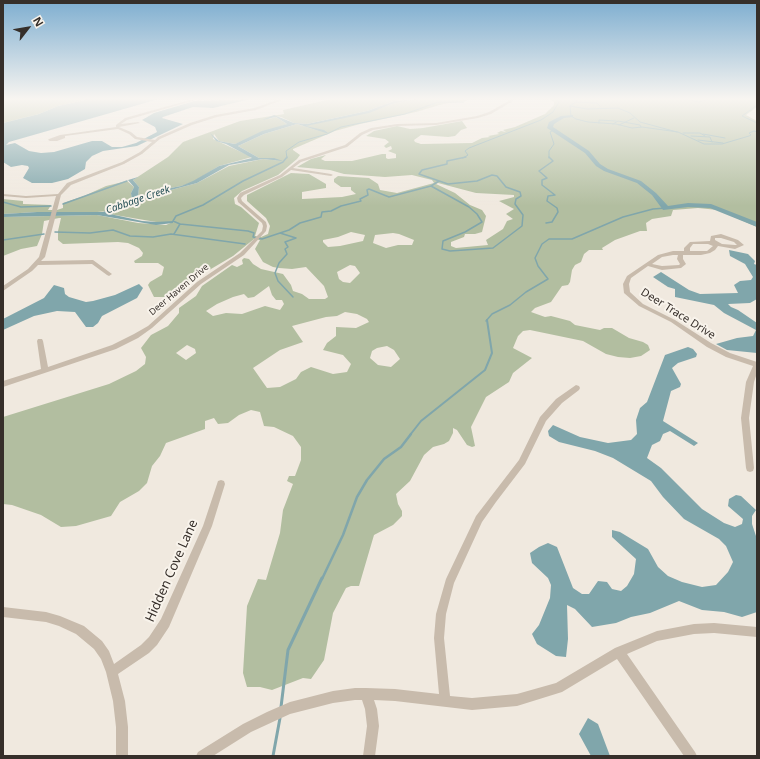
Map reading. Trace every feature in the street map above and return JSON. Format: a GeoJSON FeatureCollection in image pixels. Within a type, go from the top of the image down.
{"type":"FeatureCollection","features":[{"type":"Feature","properties":{"kind":"street"},"geometry":{"type":"LineString","coordinates":[[64,137],[78,134]]}},
{"type":"Feature","properties":{"kind":"street"},"geometry":{"type":"LineString","coordinates":[[132,134],[136,138],[153,140]]}},
{"type":"Feature","properties":{"kind":"street"},"geometry":{"type":"LineString","coordinates":[[3,289],[20,278],[37,264],[45,252],[59,194],[63,188],[72,182],[130,160],[153,140],[167,134]]}},
{"type":"Feature","properties":{"kind":"street","name":"Deer Haven Drive"},"geometry":{"type":"LineString","coordinates":[[3,384],[114,347],[150,327],[199,283],[242,254],[258,238],[265,228],[265,224],[240,202],[240,197],[245,192],[276,178],[310,156],[346,146],[360,134]]}},
{"type":"Feature","properties":{"kind":"street"},"geometry":{"type":"LineString","coordinates":[[289,169],[331,175]]}},
{"type":"Feature","properties":{"kind":"street"},"geometry":{"type":"LineString","coordinates":[[3,195],[26,197],[59,194]]}},
{"type":"Feature","properties":{"kind":"street","name":"Deer Trace Drive"},"geometry":{"type":"LineString","coordinates":[[650,265],[662,268],[681,266],[682,264],[680,259],[684,253],[687,248],[692,243],[714,243],[735,247],[740,246],[741,244],[728,238],[717,236],[712,238],[714,243],[715,246],[710,251],[684,253],[663,255],[650,265],[632,275],[627,280],[626,288],[627,292],[634,300],[673,321],[714,348],[757,365]]}},
{"type":"Feature","properties":{"kind":"street"},"geometry":{"type":"LineString","coordinates":[[37,264],[93,262],[109,274]]}},
{"type":"Feature","properties":{"kind":"street"},"geometry":{"type":"LineString","coordinates":[[40,341],[45,370]]}},
{"type":"Feature","properties":{"kind":"street"},"geometry":{"type":"LineString","coordinates":[[750,468],[745,418],[750,382],[757,365]]}},
{"type":"Feature","properties":{"kind":"street"},"geometry":{"type":"LineString","coordinates":[[445,701],[439,638],[441,614],[450,582],[479,519],[492,499],[522,462],[542,419],[559,401],[576,388]]}},
{"type":"Feature","properties":{"kind":"street","name":"Hidden Cove Lane"},"geometry":{"type":"LineString","coordinates":[[112,672],[145,649],[165,623],[210,518],[221,484]]}},
{"type":"Feature","properties":{"kind":"street"},"geometry":{"type":"LineString","coordinates":[[3,612],[46,617],[60,621],[80,630],[98,645],[105,655],[112,672],[120,701],[122,756]]}},
{"type":"Feature","properties":{"kind":"street"},"geometry":{"type":"LineString","coordinates":[[202,756],[246,728],[271,716],[290,708],[333,697],[366,694],[395,695],[487,704],[517,700],[545,693],[570,682],[619,652],[636,644],[674,632],[714,628],[757,632]]}},
{"type":"Feature","properties":{"kind":"street"},"geometry":{"type":"LineString","coordinates":[[619,652],[691,756]]}},
{"type":"Feature","properties":{"kind":"street"},"geometry":{"type":"LineString","coordinates":[[366,694],[371,709],[373,726],[369,756]]}},
{"type":"Feature","properties":{"kind":"green space"},"geometry":{"type":"Polygon","coordinates":[[[204,134],[214,134],[213,139],[252,157],[219,166],[193,182],[155,191],[138,198],[139,187],[133,180],[168,157],[183,142],[204,134]]]}},
{"type":"Feature","properties":{"kind":"green space"},"geometry":{"type":"Polygon","coordinates":[[[214,134],[260,134],[235,144],[219,141],[214,134]]]}},
{"type":"Feature","properties":{"kind":"green space"},"geometry":{"type":"Polygon","coordinates":[[[263,134],[327,134],[293,149],[300,155],[278,175],[242,191],[234,198],[235,204],[241,207],[259,223],[255,236],[261,237],[268,234],[270,226],[266,218],[247,201],[247,195],[291,173],[309,174],[326,184],[326,188],[302,192],[302,199],[342,197],[356,194],[351,190],[351,187],[341,187],[334,182],[334,179],[338,176],[369,178],[378,184],[380,190],[397,193],[434,183],[432,180],[412,175],[385,177],[344,174],[330,170],[297,167],[311,159],[326,155],[321,159],[325,161],[352,161],[382,154],[386,154],[386,158],[388,159],[396,158],[396,154],[388,151],[392,149],[391,146],[386,148],[384,146],[389,142],[385,139],[366,136],[369,134],[457,134],[448,137],[421,135],[414,140],[415,142],[421,144],[472,143],[482,138],[497,134],[757,134],[757,227],[718,210],[698,208],[673,210],[671,216],[652,219],[646,223],[647,231],[640,231],[615,240],[602,248],[603,250],[589,250],[584,254],[581,262],[575,265],[572,270],[568,285],[562,286],[551,302],[535,308],[531,312],[545,317],[551,316],[570,321],[575,325],[600,330],[604,328],[612,328],[629,338],[643,342],[648,345],[650,350],[641,356],[630,358],[618,357],[606,354],[583,341],[530,330],[523,331],[518,336],[513,348],[532,358],[513,373],[509,382],[486,397],[471,427],[475,446],[472,447],[467,445],[457,430],[453,428],[453,433],[449,441],[433,447],[424,455],[410,481],[396,494],[398,504],[402,511],[402,516],[393,525],[374,535],[359,586],[351,586],[346,588],[333,613],[324,660],[311,679],[303,678],[272,690],[260,687],[247,687],[243,673],[247,606],[258,579],[266,580],[280,533],[283,510],[293,484],[287,481],[289,476],[295,476],[301,460],[301,447],[293,436],[274,427],[264,426],[260,412],[251,410],[239,415],[228,423],[218,424],[214,418],[205,421],[205,429],[166,443],[160,456],[152,466],[147,483],[139,491],[120,502],[111,516],[76,526],[61,527],[41,515],[12,505],[3,504],[3,417],[109,384],[136,371],[145,364],[146,357],[141,348],[151,335],[168,326],[179,313],[179,308],[196,296],[202,286],[232,265],[237,267],[243,264],[242,260],[244,258],[249,259],[253,264],[261,269],[283,274],[291,285],[293,291],[302,294],[309,299],[325,299],[328,297],[324,286],[306,267],[292,269],[279,268],[263,262],[255,249],[260,240],[254,239],[233,256],[172,292],[167,297],[154,297],[148,285],[150,282],[162,275],[164,267],[158,263],[135,263],[134,261],[142,256],[143,253],[139,248],[128,243],[118,242],[63,244],[58,240],[58,231],[61,218],[44,221],[42,234],[37,246],[21,249],[3,256],[3,217],[97,215],[138,223],[166,225],[173,222],[156,222],[109,214],[156,194],[197,183],[229,166],[263,159],[283,161],[259,158],[238,146],[263,134]],[[438,183],[436,184],[455,193],[470,205],[482,210],[486,216],[482,232],[465,234],[464,237],[451,242],[451,246],[456,248],[488,245],[486,240],[503,229],[507,221],[513,219],[506,214],[514,209],[499,201],[514,197],[514,195],[476,193],[438,183]],[[351,232],[338,237],[323,240],[323,242],[328,247],[340,246],[363,241],[365,235],[351,232]],[[393,233],[375,235],[373,243],[386,248],[398,245],[412,245],[414,240],[393,233]],[[350,265],[337,272],[339,279],[343,282],[350,283],[360,273],[355,266],[350,265]],[[269,286],[254,297],[248,298],[244,294],[233,297],[206,311],[213,316],[226,313],[242,314],[265,306],[280,310],[284,304],[282,300],[276,300],[272,295],[269,286]],[[345,312],[337,316],[326,317],[292,326],[303,342],[280,350],[253,368],[267,388],[280,387],[296,379],[301,372],[311,367],[333,374],[347,372],[351,364],[343,355],[323,350],[327,343],[336,336],[336,327],[356,328],[369,322],[367,319],[357,314],[345,312]],[[187,345],[176,353],[186,360],[196,353],[195,349],[187,345]],[[387,346],[377,348],[372,351],[370,358],[378,365],[391,367],[400,359],[394,350],[387,346]]]}},
{"type":"Feature","properties":{"kind":"green space"},"geometry":{"type":"Polygon","coordinates":[[[127,181],[134,187],[131,193],[132,202],[108,211],[87,213],[37,212],[3,214],[3,199],[23,201],[23,204],[51,205],[48,210],[57,210],[63,208],[63,203],[84,196],[106,186],[127,181]]]}},
{"type":"Feature","properties":{"kind":"water"},"geometry":{"type":"Polygon","coordinates":[[[3,134],[35,134],[9,142],[6,145],[15,143],[29,151],[41,153],[54,152],[92,141],[102,141],[112,147],[122,147],[136,143],[152,134],[161,134],[137,146],[103,151],[92,156],[86,162],[85,169],[68,179],[52,183],[32,183],[23,178],[29,168],[28,166],[22,165],[11,167],[3,162],[3,134]]]}},
{"type":"Feature","properties":{"kind":"water","name":"Cabbage Creek"},"geometry":{"type":"Polygon","coordinates":[[[211,134],[219,141],[235,144],[255,134],[263,134],[238,146],[259,158],[274,158],[283,161],[263,159],[229,165],[197,183],[156,194],[110,214],[142,221],[173,221],[173,223],[156,225],[97,215],[3,217],[3,214],[37,212],[103,212],[132,202],[131,193],[134,187],[128,180],[138,177],[133,180],[139,187],[138,198],[155,191],[181,186],[219,166],[252,158],[226,144],[216,141],[211,134]]]}},
{"type":"Feature","properties":{"kind":"water"},"geometry":{"type":"Polygon","coordinates":[[[729,250],[748,254],[755,261],[754,264],[757,265],[757,299],[750,303],[728,304],[757,323],[757,353],[727,350],[716,344],[737,338],[753,336],[756,330],[724,313],[714,305],[675,297],[675,289],[668,287],[653,277],[661,272],[689,290],[700,294],[738,293],[734,285],[740,281],[751,280],[753,277],[745,264],[730,256],[729,250]]]}},
{"type":"Feature","properties":{"kind":"water"},"geometry":{"type":"Polygon","coordinates":[[[139,284],[143,288],[137,298],[102,316],[98,323],[93,327],[86,327],[75,312],[57,311],[34,316],[3,330],[3,319],[44,298],[54,285],[64,288],[65,294],[69,297],[86,302],[115,295],[139,284]]]}},
{"type":"Feature","properties":{"kind":"water"},"geometry":{"type":"Polygon","coordinates":[[[688,347],[693,349],[697,354],[696,357],[678,363],[672,368],[681,384],[680,387],[671,391],[663,421],[698,443],[694,446],[670,431],[663,434],[660,441],[652,445],[647,458],[661,468],[702,509],[724,523],[735,527],[742,524],[743,519],[728,506],[729,499],[736,495],[741,496],[756,510],[752,516],[752,524],[757,539],[757,612],[742,617],[724,612],[702,610],[679,601],[650,613],[631,617],[616,623],[592,627],[575,609],[567,605],[568,639],[566,657],[556,656],[537,644],[532,634],[539,625],[550,598],[551,585],[548,578],[532,563],[530,553],[539,547],[548,543],[557,547],[573,588],[582,594],[589,594],[598,581],[607,582],[612,589],[621,591],[627,586],[634,574],[636,559],[612,537],[612,530],[620,532],[648,549],[658,567],[668,576],[682,582],[702,587],[716,585],[728,572],[733,562],[726,546],[719,539],[684,519],[663,497],[651,481],[613,458],[595,451],[559,442],[549,436],[548,431],[553,425],[580,437],[608,443],[631,440],[637,434],[636,420],[640,408],[647,402],[665,355],[688,347]]]}},
{"type":"Feature","properties":{"kind":"water"},"geometry":{"type":"Polygon","coordinates":[[[588,718],[598,724],[610,756],[591,756],[579,734],[588,718]]]}},
{"type":"Feature","properties":{"kind":"waterway"},"geometry":{"type":"LineString","coordinates":[[287,157],[286,151],[299,142],[326,134]]}},
{"type":"Feature","properties":{"kind":"waterway"},"geometry":{"type":"LineString","coordinates":[[464,157],[468,155],[465,151],[469,148],[504,134]]}},
{"type":"Feature","properties":{"kind":"waterway"},"geometry":{"type":"LineString","coordinates":[[549,157],[549,151],[554,144],[551,134]]}},
{"type":"Feature","properties":{"kind":"waterway"},"geometry":{"type":"LineString","coordinates":[[560,134],[587,152],[598,165],[606,170],[639,182],[654,194],[666,208],[688,205],[711,206],[757,225]]}},
{"type":"Feature","properties":{"kind":"waterway"},"geometry":{"type":"LineString","coordinates":[[683,134],[704,144],[722,144],[750,134]]}},
{"type":"Feature","properties":{"kind":"waterway"},"geometry":{"type":"LineString","coordinates":[[705,134],[725,138]]}},
{"type":"Feature","properties":{"kind":"waterway"},"geometry":{"type":"LineString","coordinates":[[691,136],[710,137],[712,142]]}},
{"type":"Feature","properties":{"kind":"waterway"},"geometry":{"type":"LineString","coordinates":[[698,140],[712,142]]}},
{"type":"Feature","properties":{"kind":"waterway"},"geometry":{"type":"LineString","coordinates":[[712,142],[723,143]]}},
{"type":"Feature","properties":{"kind":"waterway"},"geometry":{"type":"LineString","coordinates":[[757,153],[757,158]]}},
{"type":"Feature","properties":{"kind":"waterway"},"geometry":{"type":"LineString","coordinates":[[180,224],[173,221],[176,216],[203,205],[243,181],[283,162],[287,157]]}},
{"type":"Feature","properties":{"kind":"waterway"},"geometry":{"type":"LineString","coordinates":[[431,186],[469,207],[477,214],[482,222],[465,232],[443,241],[442,249],[450,251],[493,248],[522,226],[523,215],[515,204],[516,199],[521,196],[520,192],[506,187],[497,176],[492,175],[477,181],[448,184],[419,174],[422,170],[447,164],[447,161],[464,157]]}},
{"type":"Feature","properties":{"kind":"waterway"},"geometry":{"type":"LineString","coordinates":[[546,223],[552,222],[558,212],[557,208],[547,201],[548,196],[555,195],[542,185],[542,180],[547,178],[539,171],[553,161],[549,157]]}},
{"type":"Feature","properties":{"kind":"waterway"},"geometry":{"type":"LineString","coordinates":[[63,204],[127,181]]}},
{"type":"Feature","properties":{"kind":"waterway"},"geometry":{"type":"LineString","coordinates":[[431,186],[439,181]]}},
{"type":"Feature","properties":{"kind":"waterway"},"geometry":{"type":"LineString","coordinates":[[280,233],[289,230],[300,223],[321,217],[322,212],[331,211],[341,206],[361,201],[360,199],[368,195],[367,190],[369,189],[389,197],[431,186]]}},
{"type":"Feature","properties":{"kind":"waterway"},"geometry":{"type":"LineString","coordinates":[[3,202],[21,207],[51,206]]}},
{"type":"Feature","properties":{"kind":"waterway"},"geometry":{"type":"LineString","coordinates":[[486,321],[492,314],[510,305],[526,292],[548,279],[538,266],[535,258],[542,244],[549,239],[572,239],[623,217],[653,209],[666,208]]}},
{"type":"Feature","properties":{"kind":"waterway"},"geometry":{"type":"LineString","coordinates":[[174,234],[180,224]]}},
{"type":"Feature","properties":{"kind":"waterway"},"geometry":{"type":"LineString","coordinates":[[180,224],[248,231],[254,233],[253,237],[262,239],[280,233]]}},
{"type":"Feature","properties":{"kind":"waterway"},"geometry":{"type":"LineString","coordinates":[[55,232],[90,233],[113,230],[130,236],[153,237],[171,234],[245,244]]}},
{"type":"Feature","properties":{"kind":"waterway"},"geometry":{"type":"LineString","coordinates":[[280,233],[296,238],[285,242],[288,247],[285,249],[287,254],[279,263],[275,273],[278,281],[293,297]]}},
{"type":"Feature","properties":{"kind":"waterway"},"geometry":{"type":"LineString","coordinates":[[3,240],[44,234]]}},
{"type":"Feature","properties":{"kind":"waterway"},"geometry":{"type":"LineString","coordinates":[[410,435],[421,421],[485,370],[492,353],[487,320]]}},
{"type":"Feature","properties":{"kind":"waterway"},"geometry":{"type":"LineString","coordinates":[[322,579],[343,535],[357,497],[367,480],[384,459],[401,447],[411,434]]}},
{"type":"Feature","properties":{"kind":"waterway"},"geometry":{"type":"LineString","coordinates":[[281,707],[288,650],[322,578]]}},
{"type":"Feature","properties":{"kind":"waterway"},"geometry":{"type":"LineString","coordinates":[[273,756],[280,718]]}}]}
